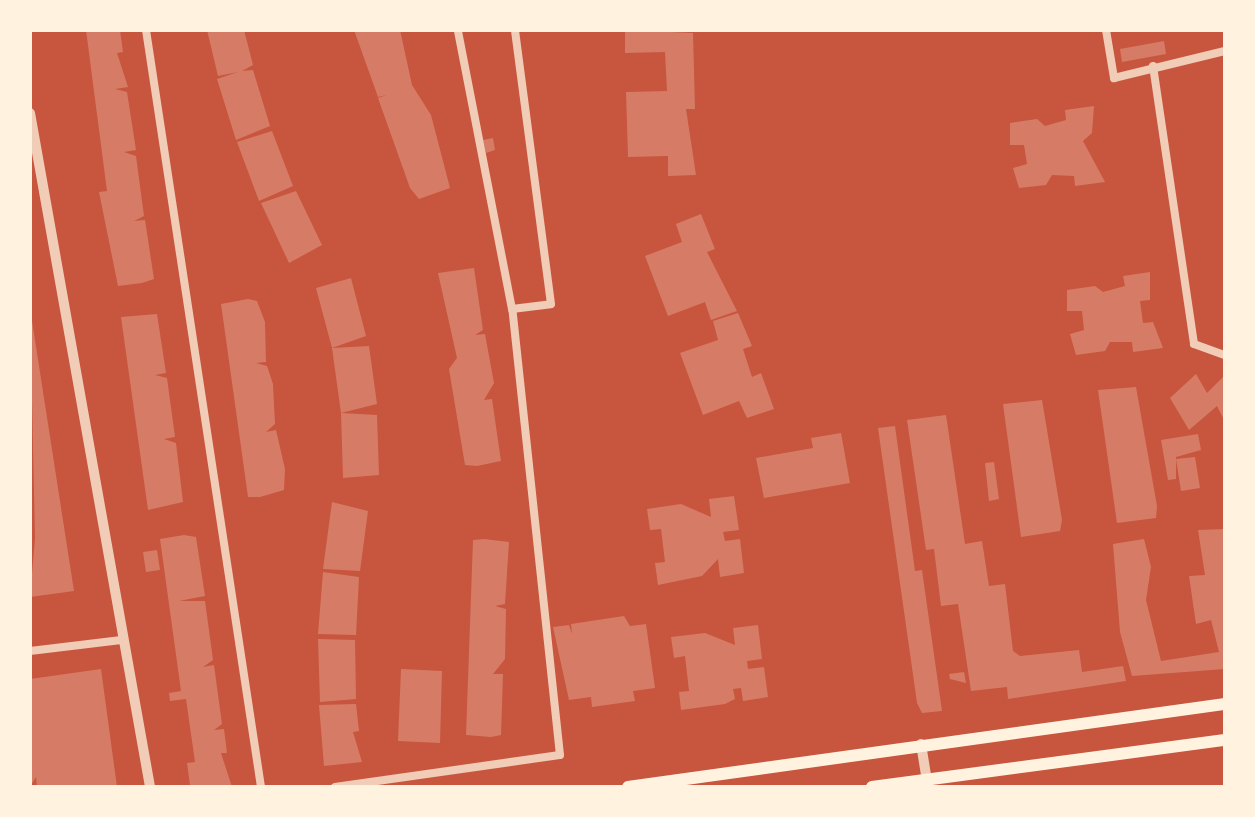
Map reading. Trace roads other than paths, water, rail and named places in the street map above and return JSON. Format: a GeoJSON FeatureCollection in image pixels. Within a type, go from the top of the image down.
{"type":"FeatureCollection","features":[{"type":"Feature","properties":{"kind":"main road"},"geometry":{"type":"LineString","coordinates":[[628,787],[1225,704]]}},
{"type":"Feature","properties":{"kind":"main road"},"geometry":{"type":"LineString","coordinates":[[872,787],[927,783],[1225,740]]}},
{"type":"Feature","properties":{"kind":"street"},"geometry":{"type":"LineString","coordinates":[[146,30],[261,787]]}},
{"type":"Feature","properties":{"kind":"street"},"geometry":{"type":"LineString","coordinates":[[335,787],[560,755],[512,309],[458,30]]}},
{"type":"Feature","properties":{"kind":"street"},"geometry":{"type":"LineString","coordinates":[[512,309],[551,304],[515,30]]}},
{"type":"Feature","properties":{"kind":"street"},"geometry":{"type":"LineString","coordinates":[[1106,30],[1114,78],[1153,66],[1225,51]]}},
{"type":"Feature","properties":{"kind":"street"},"geometry":{"type":"LineString","coordinates":[[1153,66],[1194,344],[1225,355]]}},
{"type":"Feature","properties":{"kind":"street"},"geometry":{"type":"LineString","coordinates":[[30,113],[121,640],[150,787]]}},
{"type":"Feature","properties":{"kind":"street"},"geometry":{"type":"LineString","coordinates":[[30,651],[121,640]]}},
{"type":"Feature","properties":{"kind":"street"},"geometry":{"type":"LineString","coordinates":[[921,744],[927,783]]}}]}
